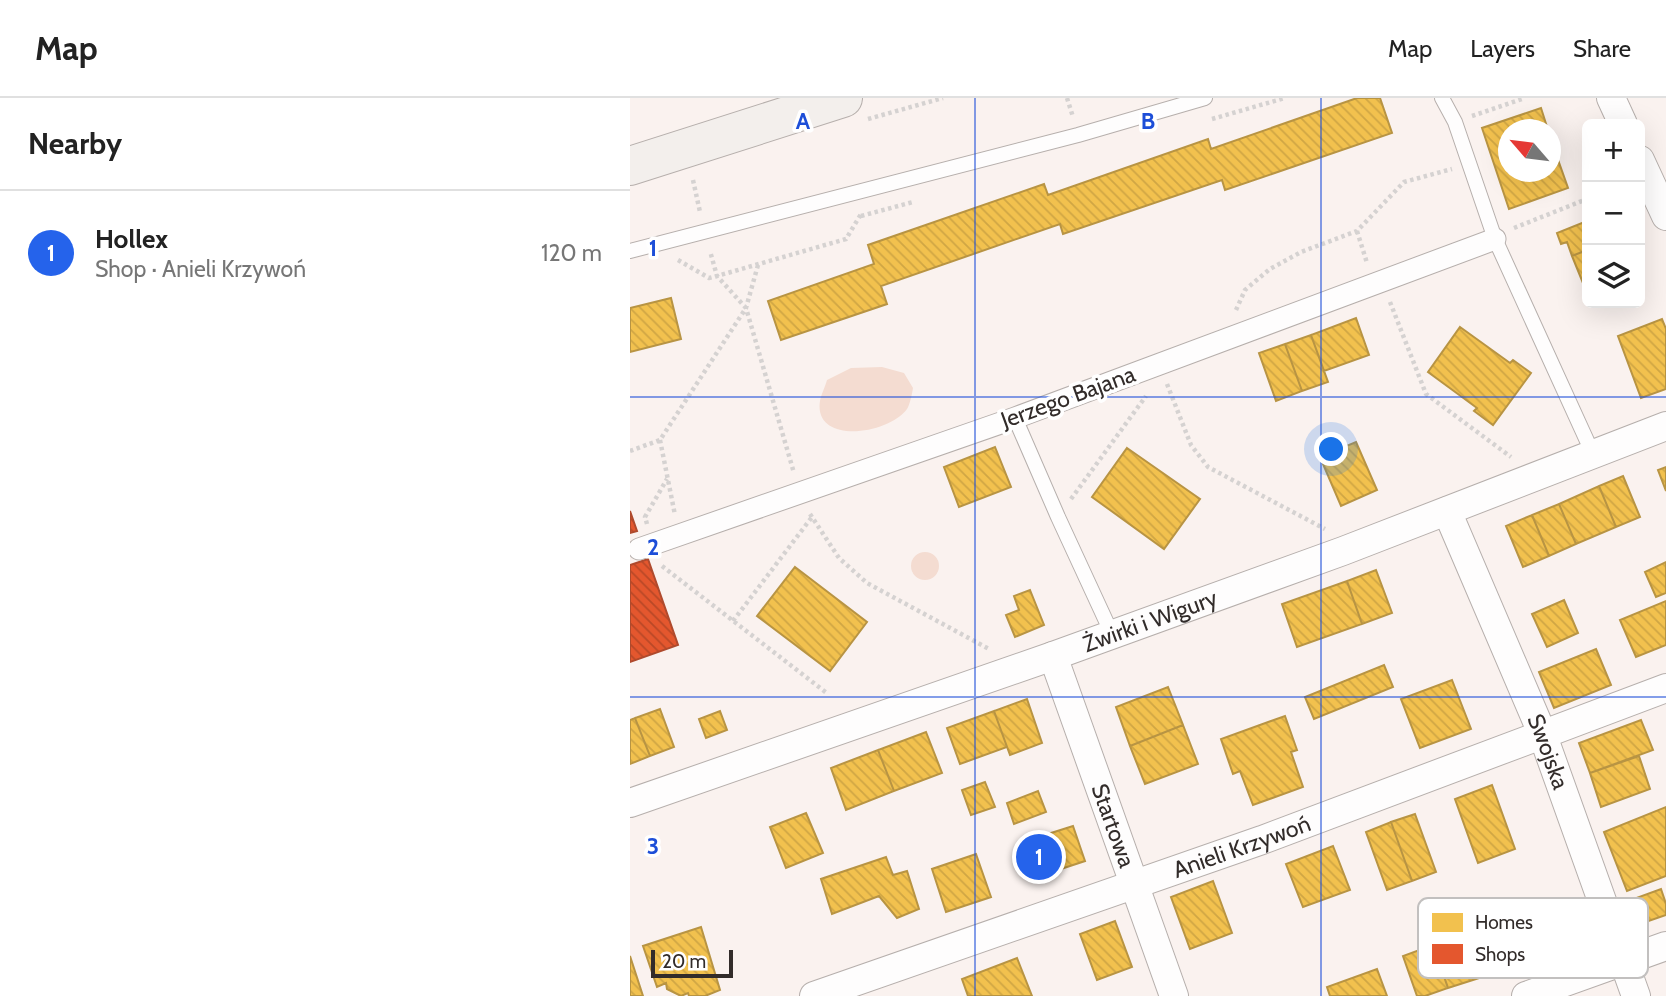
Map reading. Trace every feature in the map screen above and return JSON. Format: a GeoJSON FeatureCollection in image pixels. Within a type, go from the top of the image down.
{"type":"FeatureCollection","features":[{"type":"Feature","properties":{"kind":"main road"},"geometry":{"type":"LineString","coordinates":[[630,166],[843,98]]}},
{"type":"Feature","properties":{"kind":"street"},"geometry":{"type":"LineString","coordinates":[[1611,98],[1621,119]]}},
{"type":"Feature","properties":{"kind":"street"},"geometry":{"type":"LineString","coordinates":[[1645,170],[1666,214]]}},
{"type":"Feature","properties":{"kind":"street","name":"Jerzego Bajana"},"geometry":{"type":"LineString","coordinates":[[646,546],[1162,368],[1221,341],[1494,238]]}},
{"type":"Feature","properties":{"kind":"street","name":"Żwirki i Wigury"},"geometry":{"type":"LineString","coordinates":[[630,803],[1053,656],[1343,551],[1666,426]]}},
{"type":"Feature","properties":{"kind":"street","name":"Swojska"},"geometry":{"type":"LineString","coordinates":[[1447,511],[1542,733],[1602,898]]}},
{"type":"Feature","properties":{"kind":"street","name":"Startowa"},"geometry":{"type":"LineString","coordinates":[[1053,656],[1174,996]]}},
{"type":"Feature","properties":{"kind":"street","name":"Anieli Krzywoń"},"geometry":{"type":"LineString","coordinates":[[814,996],[1262,840],[1666,688]]}},
{"type":"Feature","properties":{"kind":"street"},"geometry":{"type":"LineString","coordinates":[[1648,952],[1666,946]]}},
{"type":"Feature","properties":{"kind":"street"},"geometry":{"type":"LineString","coordinates":[[1526,996],[1576,978]]}},
{"type":"Feature","properties":{"kind":"street","name":"Swojska"},"geometry":{"type":"LineString","coordinates":[[1630,978],[1636,996]]}},
{"type":"Feature","properties":{"kind":"lane"},"geometry":{"type":"LineString","coordinates":[[630,251],[1078,135],[1205,98]]}},
{"type":"Feature","properties":{"kind":"lane"},"geometry":{"type":"LineString","coordinates":[[1442,98],[1455,122],[1494,238],[1593,454]]}},
{"type":"Feature","properties":{"kind":"lane"},"geometry":{"type":"LineString","coordinates":[[1015,418],[1112,634]]}},
{"type":"Feature","properties":{"kind":"path"},"geometry":{"type":"LineString","coordinates":[[1455,122],[1525,98]]}},
{"type":"Feature","properties":{"kind":"path"},"geometry":{"type":"LineString","coordinates":[[1221,341],[1245,290],[1270,269],[1301,252],[1357,231],[1404,182],[1470,165]]}},
{"type":"Feature","properties":{"kind":"path"},"geometry":{"type":"LineString","coordinates":[[630,451],[660,440],[746,308],[717,276],[704,232],[691,170]]}},
{"type":"Feature","properties":{"kind":"path"},"geometry":{"type":"LineString","coordinates":[[674,258],[709,278],[846,239],[861,216],[856,194]]}},
{"type":"Feature","properties":{"kind":"path"},"geometry":{"type":"LineString","coordinates":[[1494,238],[1582,201]]}},
{"type":"Feature","properties":{"kind":"path"},"geometry":{"type":"LineString","coordinates":[[1357,231],[1426,394],[1513,459],[1524,481]]}},
{"type":"Feature","properties":{"kind":"path"},"geometry":{"type":"LineString","coordinates":[[1068,503],[1162,368]]}},
{"type":"Feature","properties":{"kind":"path"},"geometry":{"type":"LineString","coordinates":[[1162,368],[1191,445],[1208,467],[1336,536],[1343,551]]}},
{"type":"Feature","properties":{"kind":"path"},"geometry":{"type":"LineString","coordinates":[[660,440],[679,536]]}},
{"type":"Feature","properties":{"kind":"path"},"geometry":{"type":"LineString","coordinates":[[668,479],[645,517],[646,546],[733,621],[828,694]]}},
{"type":"Feature","properties":{"kind":"path"},"geometry":{"type":"LineString","coordinates":[[733,621],[812,517]]}},
{"type":"Feature","properties":{"kind":"shaded area"},"geometry":{"type":"Polygon","coordinates":[[[882,367],[904,373],[913,388],[907,409],[898,418],[869,429],[839,430],[828,424],[821,415],[820,401],[827,380],[851,368],[882,367]]]}},
{"type":"Feature","properties":{"kind":"shaded area"},"geometry":{"type":"Polygon","coordinates":[[[925,552],[935,556],[939,566],[935,576],[925,580],[915,576],[911,566],[915,556],[925,552]]]}},
{"type":"Feature","properties":{"kind":"building: Homes"},"geometry":{"type":"Polygon","coordinates":[[[1357,98],[1380,98],[1392,133],[1225,190],[1222,180],[1063,234],[1060,224],[881,286],[887,304],[781,340],[768,301],[874,264],[868,245],[1044,184],[1048,195],[1208,139],[1211,149],[1357,98]]]}},
{"type":"Feature","properties":{"kind":"building: Homes"},"geometry":{"type":"Polygon","coordinates":[[[1541,108],[1544,119],[1509,119],[1541,108]]]}},
{"type":"Feature","properties":{"kind":"building: Homes"},"geometry":{"type":"Polygon","coordinates":[[[1498,123],[1498,176],[1482,128],[1498,123]]]}},
{"type":"Feature","properties":{"kind":"building: Homes"},"geometry":{"type":"Polygon","coordinates":[[[1561,168],[1568,188],[1509,209],[1500,182],[1561,182],[1561,168]]]}},
{"type":"Feature","properties":{"kind":"building: Homes"},"geometry":{"type":"Polygon","coordinates":[[[1582,223],[1582,252],[1572,256],[1567,242],[1561,244],[1557,233],[1582,223]]]}},
{"type":"Feature","properties":{"kind":"building: Homes"},"geometry":{"type":"Polygon","coordinates":[[[1582,252],[1582,281],[1572,256],[1582,252]]]}},
{"type":"Feature","properties":{"kind":"building: Homes"},"geometry":{"type":"Polygon","coordinates":[[[671,298],[681,339],[630,352],[630,308],[671,298]]]}},
{"type":"Feature","properties":{"kind":"building: Homes"},"geometry":{"type":"Polygon","coordinates":[[[1356,318],[1369,355],[1324,371],[1311,335],[1356,318]]]}},
{"type":"Feature","properties":{"kind":"building: Homes"},"geometry":{"type":"Polygon","coordinates":[[[1662,319],[1666,329],[1666,389],[1641,398],[1618,336],[1662,319]]]}},
{"type":"Feature","properties":{"kind":"building: Homes"},"geometry":{"type":"Polygon","coordinates":[[[1460,327],[1510,363],[1513,360],[1531,373],[1493,425],[1474,411],[1477,408],[1428,372],[1460,327]]]}},
{"type":"Feature","properties":{"kind":"building: Homes"},"geometry":{"type":"Polygon","coordinates":[[[1311,335],[1328,382],[1302,391],[1285,344],[1311,335]]]}},
{"type":"Feature","properties":{"kind":"building: Homes"},"geometry":{"type":"Polygon","coordinates":[[[1285,344],[1302,391],[1276,401],[1259,353],[1285,344]]]}},
{"type":"Feature","properties":{"kind":"building: Homes"},"geometry":{"type":"Polygon","coordinates":[[[1356,442],[1377,490],[1341,506],[1320,457],[1356,442]]]}},
{"type":"Feature","properties":{"kind":"building: Homes"},"geometry":{"type":"Polygon","coordinates":[[[995,447],[1011,487],[959,507],[944,467],[995,447]]]}},
{"type":"Feature","properties":{"kind":"building: Homes"},"geometry":{"type":"Polygon","coordinates":[[[1127,448],[1200,499],[1164,549],[1092,497],[1127,448]]]}},
{"type":"Feature","properties":{"kind":"building: Homes"},"geometry":{"type":"Polygon","coordinates":[[[1666,467],[1666,491],[1658,470],[1666,467]]]}},
{"type":"Feature","properties":{"kind":"building: Homes"},"geometry":{"type":"Polygon","coordinates":[[[1623,476],[1640,517],[1616,527],[1599,486],[1623,476]]]}},
{"type":"Feature","properties":{"kind":"building: Homes"},"geometry":{"type":"Polygon","coordinates":[[[1599,486],[1616,527],[1576,544],[1559,504],[1599,486]]]}},
{"type":"Feature","properties":{"kind":"building: Homes"},"geometry":{"type":"Polygon","coordinates":[[[1559,504],[1576,544],[1549,556],[1532,515],[1559,504]]]}},
{"type":"Feature","properties":{"kind":"building: Homes"},"geometry":{"type":"Polygon","coordinates":[[[1532,515],[1549,556],[1523,567],[1506,526],[1532,515]]]}},
{"type":"Feature","properties":{"kind":"building: Homes"},"geometry":{"type":"Polygon","coordinates":[[[1666,562],[1666,593],[1656,597],[1645,572],[1666,562]]]}},
{"type":"Feature","properties":{"kind":"building: Homes"},"geometry":{"type":"Polygon","coordinates":[[[795,567],[867,622],[830,671],[757,616],[795,567]]]}},
{"type":"Feature","properties":{"kind":"building: Homes"},"geometry":{"type":"Polygon","coordinates":[[[1376,570],[1392,613],[1362,624],[1347,581],[1376,570]]]}},
{"type":"Feature","properties":{"kind":"building: Homes"},"geometry":{"type":"Polygon","coordinates":[[[1347,581],[1362,624],[1297,647],[1282,604],[1347,581]]]}},
{"type":"Feature","properties":{"kind":"building: Homes"},"geometry":{"type":"Polygon","coordinates":[[[1030,590],[1044,625],[1015,637],[1006,615],[1019,610],[1014,596],[1030,590]]]}},
{"type":"Feature","properties":{"kind":"building: Homes"},"geometry":{"type":"Polygon","coordinates":[[[1564,600],[1578,633],[1547,647],[1532,614],[1564,600]]]}},
{"type":"Feature","properties":{"kind":"building: Homes"},"geometry":{"type":"Polygon","coordinates":[[[1666,601],[1666,645],[1636,657],[1620,620],[1666,601]]]}},
{"type":"Feature","properties":{"kind":"building: Homes"},"geometry":{"type":"Polygon","coordinates":[[[1596,649],[1611,685],[1554,708],[1539,672],[1596,649]]]}},
{"type":"Feature","properties":{"kind":"building: Homes"},"geometry":{"type":"Polygon","coordinates":[[[1384,665],[1393,687],[1314,719],[1305,697],[1384,665]]]}},
{"type":"Feature","properties":{"kind":"building: Homes"},"geometry":{"type":"Polygon","coordinates":[[[1452,680],[1471,729],[1420,748],[1401,699],[1452,680]]]}},
{"type":"Feature","properties":{"kind":"building: Homes"},"geometry":{"type":"Polygon","coordinates":[[[1168,687],[1183,725],[1130,746],[1116,707],[1168,687]]]}},
{"type":"Feature","properties":{"kind":"building: Homes"},"geometry":{"type":"Polygon","coordinates":[[[1027,699],[1042,743],[1010,755],[994,711],[1027,699]]]}},
{"type":"Feature","properties":{"kind":"building: Homes"},"geometry":{"type":"Polygon","coordinates":[[[660,709],[674,747],[650,756],[635,718],[660,709]]]}},
{"type":"Feature","properties":{"kind":"building: Homes"},"geometry":{"type":"Polygon","coordinates":[[[720,711],[727,730],[706,738],[699,719],[720,711]]]}},
{"type":"Feature","properties":{"kind":"building: Homes"},"geometry":{"type":"Polygon","coordinates":[[[994,711],[1007,747],[960,764],[947,728],[994,711]]]}},
{"type":"Feature","properties":{"kind":"building: Homes"},"geometry":{"type":"Polygon","coordinates":[[[1285,716],[1297,750],[1291,752],[1303,787],[1253,805],[1240,771],[1233,774],[1221,739],[1285,716]]]}},
{"type":"Feature","properties":{"kind":"building: Homes"},"geometry":{"type":"Polygon","coordinates":[[[635,718],[650,756],[630,764],[630,720],[635,718]]]}},
{"type":"Feature","properties":{"kind":"building: Homes"},"geometry":{"type":"Polygon","coordinates":[[[1641,720],[1653,750],[1590,773],[1579,743],[1641,720]]]}},
{"type":"Feature","properties":{"kind":"building: Homes"},"geometry":{"type":"Polygon","coordinates":[[[1183,725],[1198,764],[1145,784],[1130,746],[1183,725]]]}},
{"type":"Feature","properties":{"kind":"building: Homes"},"geometry":{"type":"Polygon","coordinates":[[[926,732],[942,773],[894,791],[878,750],[926,732]]]}},
{"type":"Feature","properties":{"kind":"building: Homes"},"geometry":{"type":"Polygon","coordinates":[[[878,750],[894,791],[846,810],[831,768],[878,750]]]}},
{"type":"Feature","properties":{"kind":"building: Homes"},"geometry":{"type":"Polygon","coordinates":[[[1639,756],[1650,789],[1601,807],[1590,773],[1639,756]]]}},
{"type":"Feature","properties":{"kind":"building: Homes"},"geometry":{"type":"Polygon","coordinates":[[[985,782],[995,807],[971,815],[962,790],[985,782]]]}},
{"type":"Feature","properties":{"kind":"building: Homes"},"geometry":{"type":"Polygon","coordinates":[[[1492,785],[1515,849],[1478,863],[1455,799],[1492,785]]]}},
{"type":"Feature","properties":{"kind":"building: Homes"},"geometry":{"type":"Polygon","coordinates":[[[1038,791],[1046,812],[1014,824],[1007,803],[1038,791]]]}},
{"type":"Feature","properties":{"kind":"building: Homes"},"geometry":{"type":"Polygon","coordinates":[[[1666,807],[1666,876],[1627,891],[1604,832],[1666,807]]]}},
{"type":"Feature","properties":{"kind":"building: Homes"},"geometry":{"type":"Polygon","coordinates":[[[806,813],[823,853],[786,868],[770,827],[806,813]]]}},
{"type":"Feature","properties":{"kind":"building: Homes"},"geometry":{"type":"Polygon","coordinates":[[[1415,814],[1436,872],[1412,881],[1391,822],[1415,814]]]}},
{"type":"Feature","properties":{"kind":"building: Homes"},"geometry":{"type":"Polygon","coordinates":[[[1391,822],[1412,881],[1387,890],[1366,832],[1391,822]]]}},
{"type":"Feature","properties":{"kind":"building: Homes"},"geometry":{"type":"Polygon","coordinates":[[[1073,826],[1085,861],[1061,869],[1048,834],[1073,826]]]}},
{"type":"Feature","properties":{"kind":"building: Homes"},"geometry":{"type":"Polygon","coordinates":[[[1333,846],[1350,890],[1303,907],[1286,864],[1333,846]]]}},
{"type":"Feature","properties":{"kind":"building: Homes"},"geometry":{"type":"Polygon","coordinates":[[[976,854],[991,897],[946,912],[932,869],[976,854]]]}},
{"type":"Feature","properties":{"kind":"building: Homes"},"geometry":{"type":"Polygon","coordinates":[[[886,857],[893,875],[907,871],[919,909],[897,918],[879,896],[832,914],[821,879],[886,857]]]}},
{"type":"Feature","properties":{"kind":"building: Homes"},"geometry":{"type":"Polygon","coordinates":[[[1213,881],[1232,933],[1190,949],[1171,897],[1213,881]]]}},
{"type":"Feature","properties":{"kind":"building: Homes"},"geometry":{"type":"Polygon","coordinates":[[[1661,889],[1666,915],[1648,921],[1648,898],[1636,898],[1661,889]]]}},
{"type":"Feature","properties":{"kind":"building: Homes"},"geometry":{"type":"Polygon","coordinates":[[[1115,921],[1132,967],[1097,980],[1080,934],[1115,921]]]}},
{"type":"Feature","properties":{"kind":"building: Homes"},"geometry":{"type":"Polygon","coordinates":[[[701,927],[720,990],[705,996],[689,996],[688,993],[681,996],[667,989],[666,983],[657,987],[643,946],[701,927]]]}},
{"type":"Feature","properties":{"kind":"building: Homes"},"geometry":{"type":"Polygon","coordinates":[[[1418,950],[1418,978],[1445,978],[1448,988],[1417,996],[1403,956],[1418,950]]]}},
{"type":"Feature","properties":{"kind":"building: Homes"},"geometry":{"type":"Polygon","coordinates":[[[630,956],[643,996],[630,996],[630,956]]]}},
{"type":"Feature","properties":{"kind":"building: Homes"},"geometry":{"type":"Polygon","coordinates":[[[1017,958],[1032,996],[968,996],[962,979],[1017,958]]]}},
{"type":"Feature","properties":{"kind":"building: Homes"},"geometry":{"type":"Polygon","coordinates":[[[1377,969],[1387,996],[1330,996],[1327,987],[1377,969]]]}},
{"type":"Feature","properties":{"kind":"building: Homes"},"geometry":{"type":"Polygon","coordinates":[[[1445,978],[1479,978],[1448,988],[1445,978]]]}},
{"type":"Feature","properties":{"kind":"building: Shops"},"geometry":{"type":"Polygon","coordinates":[[[630,511],[637,531],[630,533],[630,511]]]}},
{"type":"Feature","properties":{"kind":"building: Shops"},"geometry":{"type":"Polygon","coordinates":[[[648,559],[678,645],[630,662],[630,565],[648,559]]]}},
{"type":"Feature","properties":{"kind":"building: Shops"},"geometry":{"type":"Polygon","coordinates":[[[1048,834],[1061,869],[1030,880],[1018,844],[1048,834]]]}},
{"type":"Feature","properties":{"kind":"place","name":"Hollex"},"geometry":{"type":"Point","coordinates":[1039,857]}}]}
